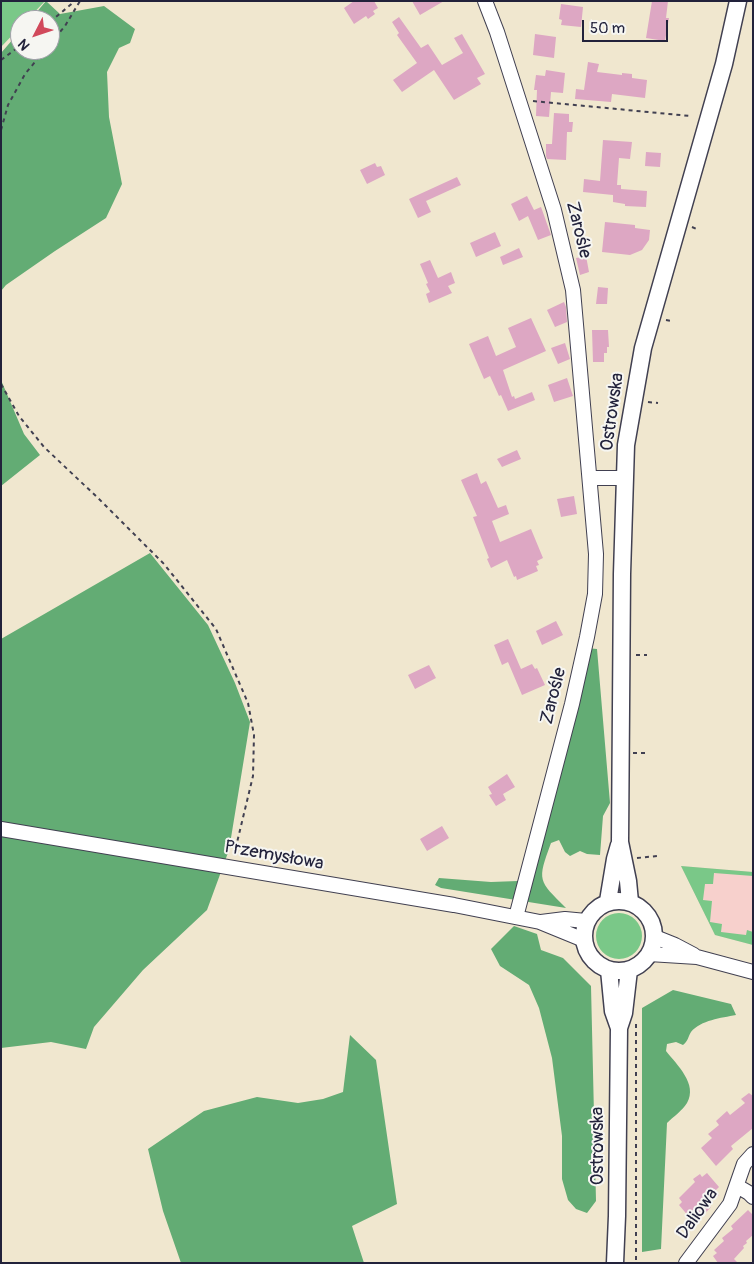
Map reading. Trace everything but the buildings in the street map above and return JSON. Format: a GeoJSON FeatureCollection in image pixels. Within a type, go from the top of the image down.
{"type":"FeatureCollection","features":[{"type":"Feature","properties":{"kind":"main road","name":"Ostrowska"},"geometry":{"type":"LineString","coordinates":[[608,902],[619,859],[620,842],[622,584],[626,445],[643,348],[724,64],[738,1]]}},
{"type":"Feature","properties":{"kind":"main road","name":"Ostrowska"},"geometry":{"type":"LineString","coordinates":[[619,859],[630,902]]}},
{"type":"Feature","properties":{"kind":"main road"},"geometry":{"type":"LineString","coordinates":[[619,900],[630,902],[640,907],[648,915],[655,937],[649,954],[644,961],[629,970],[609,970],[597,963],[588,953],[584,940],[586,922],[595,909],[608,902],[619,900]]}},
{"type":"Feature","properties":{"kind":"main road","name":"Ostrowska"},"geometry":{"type":"LineString","coordinates":[[609,970],[613,1011],[619,1028]]}},
{"type":"Feature","properties":{"kind":"main road","name":"Ostrowska"},"geometry":{"type":"LineString","coordinates":[[615,1263],[618,1216],[619,1028],[624,1012],[629,970]]}},
{"type":"Feature","properties":{"kind":"street","name":"Zarośle"},"geometry":{"type":"LineString","coordinates":[[484,1],[497,32],[554,210],[573,290],[596,554],[595,594],[587,637],[572,704],[516,917]]}},
{"type":"Feature","properties":{"kind":"street"},"geometry":{"type":"LineString","coordinates":[[590,478],[625,478]]}},
{"type":"Feature","properties":{"kind":"street","name":"Przemysłowa"},"geometry":{"type":"LineString","coordinates":[[1,829],[516,917],[540,922],[584,940]]}},
{"type":"Feature","properties":{"kind":"street","name":"Przemysłowa"},"geometry":{"type":"LineString","coordinates":[[540,922],[565,919],[586,922]]}},
{"type":"Feature","properties":{"kind":"street"},"geometry":{"type":"LineString","coordinates":[[655,937],[675,945],[696,957]]}},
{"type":"Feature","properties":{"kind":"street"},"geometry":{"type":"LineString","coordinates":[[649,954],[696,957],[753,972]]}},
{"type":"Feature","properties":{"kind":"street","name":"Daliowa"},"geometry":{"type":"LineString","coordinates":[[686,1263],[730,1204],[744,1164],[753,1154]]}},
{"type":"Feature","properties":{"kind":"street","name":"Daliowa"},"geometry":{"type":"LineString","coordinates":[[737,1186],[753,1197]]}},
{"type":"Feature","properties":{"kind":"path"},"geometry":{"type":"LineString","coordinates":[[60,14],[76,1]]}},
{"type":"Feature","properties":{"kind":"path"},"geometry":{"type":"LineString","coordinates":[[60,32],[80,1]]}},
{"type":"Feature","properties":{"kind":"path"},"geometry":{"type":"LineString","coordinates":[[1,130],[8,105],[24,74],[36,60]]}},
{"type":"Feature","properties":{"kind":"path"},"geometry":{"type":"LineString","coordinates":[[519,100],[690,116]]}},
{"type":"Feature","properties":{"kind":"path"},"geometry":{"type":"LineString","coordinates":[[1,384],[19,416],[44,447],[164,564],[216,629],[248,703],[254,735],[253,776],[232,868]]}},
{"type":"Feature","properties":{"kind":"path"},"geometry":{"type":"LineString","coordinates":[[619,859],[658,856]]}},
{"type":"Feature","properties":{"kind":"path"},"geometry":{"type":"LineString","coordinates":[[636,1020],[636,1263]]}},
{"type":"Feature","properties":{"kind":"shaded area"},"geometry":{"type":"Polygon","coordinates":[[[681,866],[753,872],[753,945],[715,935],[681,866]]]}},
{"type":"Feature","properties":{"kind":"green space"},"geometry":{"type":"Polygon","coordinates":[[[1,1],[45,1],[36,10],[10,10],[10,38],[1,47],[1,1]]]}},
{"type":"Feature","properties":{"kind":"green space"},"geometry":{"type":"Polygon","coordinates":[[[46,1],[56,10],[38,10],[46,1]]]}},
{"type":"Feature","properties":{"kind":"green space"},"geometry":{"type":"Polygon","coordinates":[[[104,6],[135,29],[130,43],[119,48],[107,72],[109,117],[122,184],[106,218],[6,285],[1,291],[1,53],[10,43],[10,60],[60,60],[60,14],[104,6]]]}},
{"type":"Feature","properties":{"kind":"green space"},"geometry":{"type":"Polygon","coordinates":[[[1,380],[24,434],[40,455],[1,486],[1,380]]]}},
{"type":"Feature","properties":{"kind":"green space"},"geometry":{"type":"Polygon","coordinates":[[[150,553],[208,625],[235,683],[250,722],[229,850],[207,910],[143,970],[94,1027],[86,1049],[51,1042],[1,1048],[1,639],[150,553]]]}},
{"type":"Feature","properties":{"kind":"green space"},"geometry":{"type":"Polygon","coordinates":[[[586,648],[597,649],[610,803],[603,816],[600,855],[587,854],[580,851],[570,856],[565,852],[559,840],[551,843],[542,873],[543,879],[545,885],[566,908],[441,888],[435,885],[439,878],[491,882],[518,881],[586,648]]]}},
{"type":"Feature","properties":{"kind":"green space"},"geometry":{"type":"Polygon","coordinates":[[[681,866],[753,872],[753,876],[714,873],[713,884],[705,884],[703,900],[712,901],[710,922],[722,924],[721,932],[746,935],[747,930],[753,932],[753,945],[715,935],[681,866]]]}},
{"type":"Feature","properties":{"kind":"green space"},"geometry":{"type":"Polygon","coordinates":[[[619,913],[632,917],[638,923],[642,936],[638,949],[632,955],[619,959],[606,955],[600,949],[596,936],[600,923],[606,917],[619,913]]]}},
{"type":"Feature","properties":{"kind":"green space"},"geometry":{"type":"Polygon","coordinates":[[[514,926],[537,934],[541,950],[563,958],[591,986],[596,1201],[587,1213],[576,1209],[568,1200],[562,1179],[562,1136],[552,1058],[539,1008],[529,985],[500,966],[491,949],[514,926]]]}},
{"type":"Feature","properties":{"kind":"green space"},"geometry":{"type":"Polygon","coordinates":[[[673,990],[731,1004],[736,1015],[712,1020],[700,1025],[691,1032],[683,1045],[676,1042],[667,1044],[666,1051],[685,1075],[690,1089],[690,1096],[685,1106],[667,1123],[661,1249],[642,1252],[642,1008],[673,990]]]}},
{"type":"Feature","properties":{"kind":"green space"},"geometry":{"type":"Polygon","coordinates":[[[350,1035],[376,1060],[397,1204],[352,1226],[364,1263],[181,1263],[163,1211],[148,1149],[204,1111],[257,1097],[298,1103],[323,1099],[343,1092],[350,1035]]]}}]}
